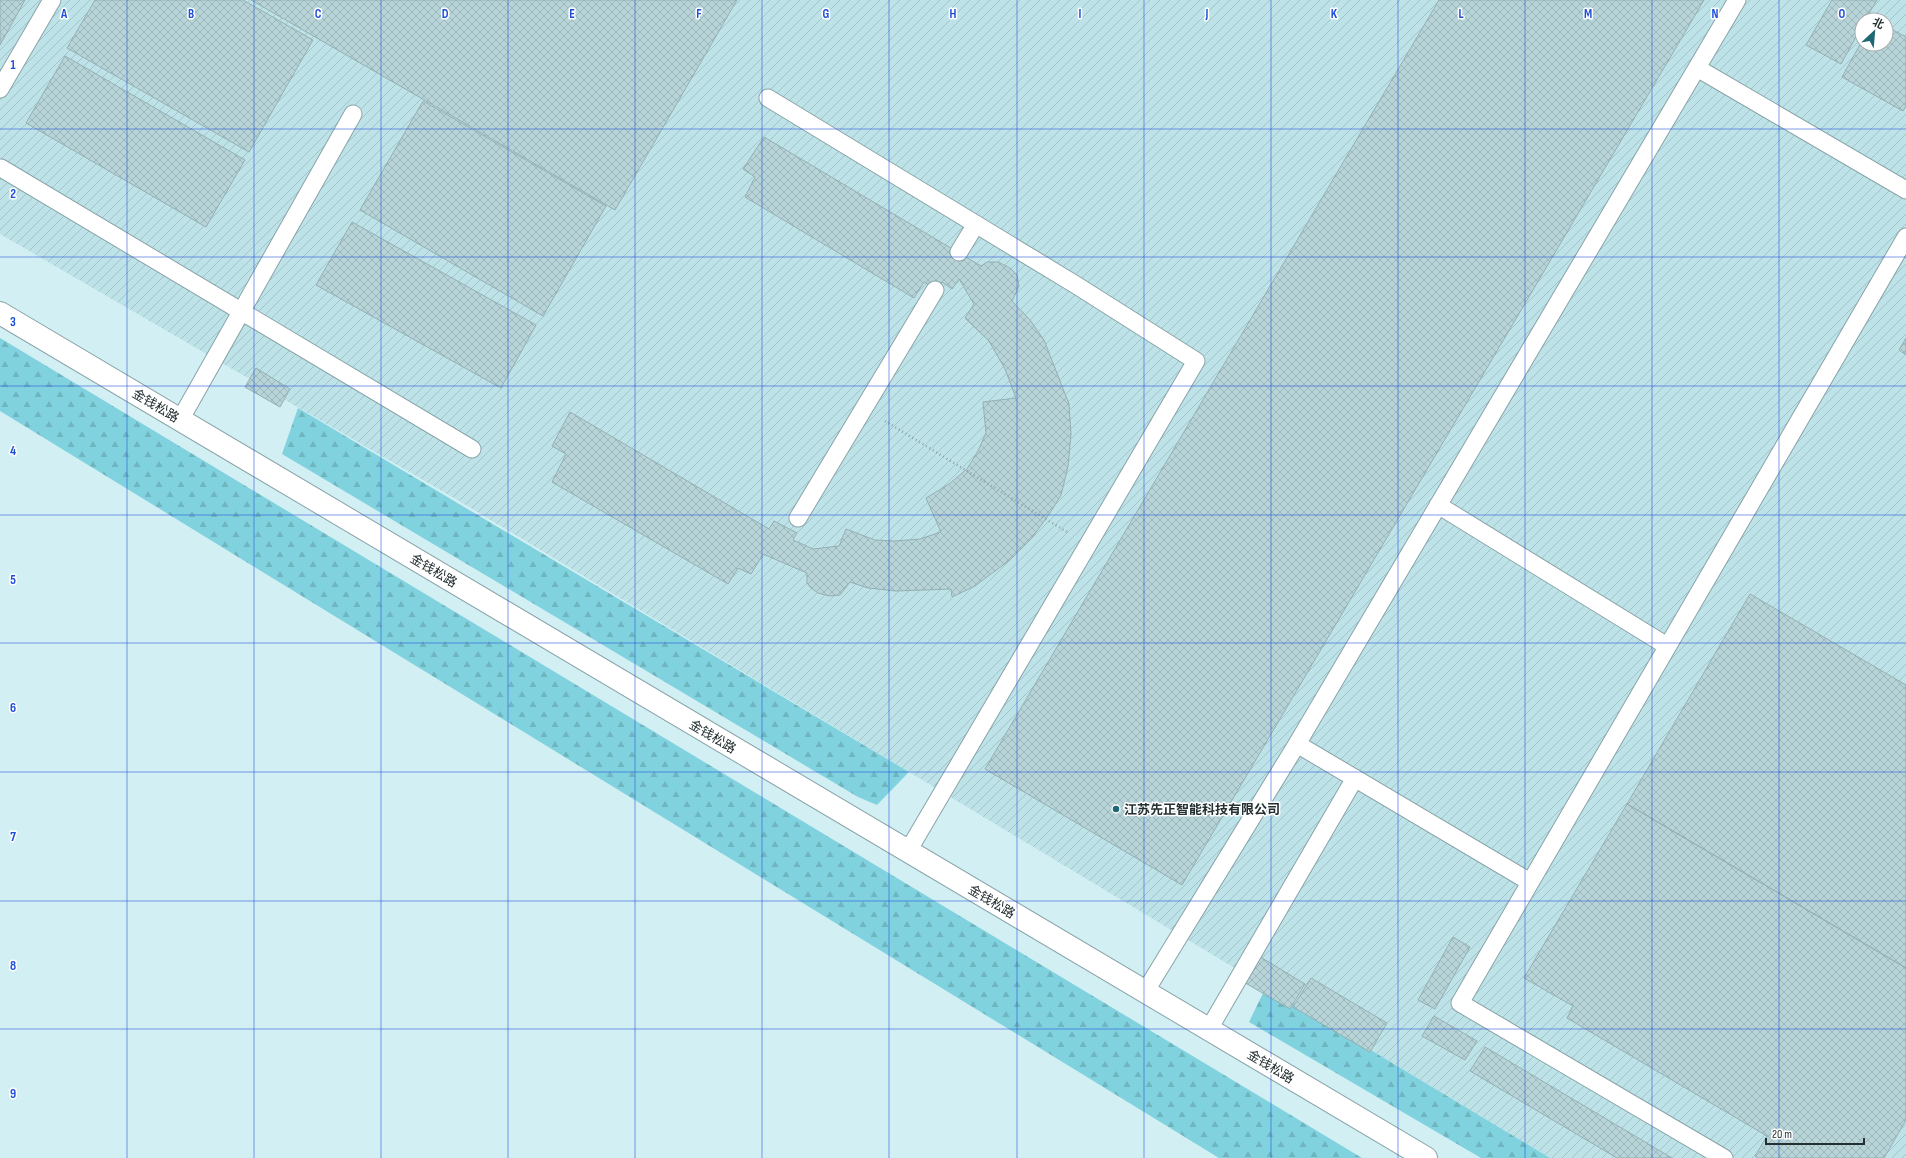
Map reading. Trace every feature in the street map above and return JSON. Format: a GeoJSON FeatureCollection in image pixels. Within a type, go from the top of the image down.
{"type":"FeatureCollection","features":[{"type":"Feature","properties":{"kind":"street","name":"金钱松路"},"geometry":{"type":"LineString","coordinates":[[0,313],[1426,1158]]}},
{"type":"Feature","properties":{"kind":"lane"},"geometry":{"type":"LineString","coordinates":[[0,89],[52,0]]}},
{"type":"Feature","properties":{"kind":"lane"},"geometry":{"type":"LineString","coordinates":[[1146,992],[1297,744],[1737,0]]}},
{"type":"Feature","properties":{"kind":"lane"},"geometry":{"type":"LineString","coordinates":[[1697,68],[1906,190]]}},
{"type":"Feature","properties":{"kind":"lane"},"geometry":{"type":"LineString","coordinates":[[768,98],[976,224],[1196,362],[908,851]]}},
{"type":"Feature","properties":{"kind":"lane"},"geometry":{"type":"LineString","coordinates":[[180,420],[353,114]]}},
{"type":"Feature","properties":{"kind":"lane"},"geometry":{"type":"LineString","coordinates":[[1,168],[472,449]]}},
{"type":"Feature","properties":{"kind":"lane"},"geometry":{"type":"LineString","coordinates":[[959,252],[976,224]]}},
{"type":"Feature","properties":{"kind":"lane"},"geometry":{"type":"LineString","coordinates":[[1724,1158],[1460,1003],[1906,236]]}},
{"type":"Feature","properties":{"kind":"lane"},"geometry":{"type":"LineString","coordinates":[[798,518],[936,290]]}},
{"type":"Feature","properties":{"kind":"lane"},"geometry":{"type":"LineString","coordinates":[[1438,505],[1668,646]]}},
{"type":"Feature","properties":{"kind":"lane"},"geometry":{"type":"LineString","coordinates":[[1297,744],[1530,882]]}},
{"type":"Feature","properties":{"kind":"lane"},"geometry":{"type":"LineString","coordinates":[[1209,1029],[1355,778]]}},
{"type":"Feature","properties":{"kind":"path"},"geometry":{"type":"LineString","coordinates":[[864,408],[1088,546]]}},
{"type":"Feature","properties":{"kind":"shaded area"},"geometry":{"type":"Polygon","coordinates":[[[0,0],[1906,0],[1906,1158],[1550,1158],[454,498],[0,234],[0,0]]]}},
{"type":"Feature","properties":{"kind":"green space"},"geometry":{"type":"Polygon","coordinates":[[[0,338],[1362,1158],[1219,1158],[0,411],[0,338]]]}},
{"type":"Feature","properties":{"kind":"green space"},"geometry":{"type":"Polygon","coordinates":[[[298,408],[909,772],[877,805],[858,797],[282,454],[298,408]]]}},
{"type":"Feature","properties":{"kind":"green space"},"geometry":{"type":"Polygon","coordinates":[[[1266,987],[1550,1158],[1481,1158],[1249,1022],[1266,987]]]}},
{"type":"Feature","properties":{"kind":"building"},"geometry":{"type":"Polygon","coordinates":[[[0,0],[25,0],[0,45],[0,0]]]}},
{"type":"Feature","properties":{"kind":"building"},"geometry":{"type":"Polygon","coordinates":[[[95,0],[243,0],[313,40],[249,152],[67,48],[95,0]]]}},
{"type":"Feature","properties":{"kind":"building"},"geometry":{"type":"Polygon","coordinates":[[[251,0],[737,0],[615,210],[251,0]]]}},
{"type":"Feature","properties":{"kind":"building"},"geometry":{"type":"Polygon","coordinates":[[[1439,0],[1704,0],[1182,885],[985,769],[1439,0]]]}},
{"type":"Feature","properties":{"kind":"building"},"geometry":{"type":"Polygon","coordinates":[[[1832,0],[1877,0],[1870,12],[1854,12],[1854,40],[1841,64],[1806,45],[1832,0]]]}},
{"type":"Feature","properties":{"kind":"building"},"geometry":{"type":"Polygon","coordinates":[[[1894,30],[1906,37],[1906,106],[1903,111],[1842,77],[1856,52],[1894,52],[1894,30]]]}},
{"type":"Feature","properties":{"kind":"building"},"geometry":{"type":"Polygon","coordinates":[[[65,56],[245,160],[206,227],[26,123],[65,56]]]}},
{"type":"Feature","properties":{"kind":"building"},"geometry":{"type":"Polygon","coordinates":[[[423,101],[606,206],[543,316],[360,210],[423,101]]]}},
{"type":"Feature","properties":{"kind":"building"},"geometry":{"type":"Polygon","coordinates":[[[764,137],[981,266],[987,262],[998,262],[1010,268],[1017,275],[1019,286],[1012,301],[1030,320],[1044,340],[1069,404],[1071,434],[1068,467],[1061,495],[1031,539],[1011,559],[975,586],[952,597],[951,589],[896,591],[868,588],[850,582],[840,595],[829,596],[818,593],[811,588],[807,583],[807,573],[763,554],[751,574],[738,568],[728,584],[552,482],[566,454],[552,446],[570,412],[769,529],[774,521],[797,533],[793,540],[813,549],[839,546],[846,529],[875,540],[895,541],[920,539],[941,532],[926,498],[949,484],[967,469],[978,451],[986,433],[983,402],[1016,398],[1005,369],[989,341],[965,318],[974,304],[959,279],[952,289],[942,282],[937,289],[924,282],[914,298],[745,197],[755,177],[743,169],[764,137]]]}},
{"type":"Feature","properties":{"kind":"building"},"geometry":{"type":"Polygon","coordinates":[[[352,222],[536,325],[501,388],[316,285],[352,222]]]}},
{"type":"Feature","properties":{"kind":"building"},"geometry":{"type":"Polygon","coordinates":[[[1906,338],[1906,355],[1899,350],[1906,338]]]}},
{"type":"Feature","properties":{"kind":"building"},"geometry":{"type":"Polygon","coordinates":[[[256,368],[290,389],[280,407],[245,387],[256,368]]]}},
{"type":"Feature","properties":{"kind":"building"},"geometry":{"type":"Polygon","coordinates":[[[1750,594],[1906,685],[1906,968],[1627,804],[1750,594]]]}},
{"type":"Feature","properties":{"kind":"building"},"geometry":{"type":"Polygon","coordinates":[[[1627,804],[1906,968],[1906,1120],[1884,1158],[1758,1158],[1755,1156],[1767,1136],[1567,1018],[1573,1006],[1524,978],[1627,804]]]}},
{"type":"Feature","properties":{"kind":"building"},"geometry":{"type":"Polygon","coordinates":[[[1453,937],[1470,947],[1435,1009],[1418,1000],[1453,937]]]}},
{"type":"Feature","properties":{"kind":"building"},"geometry":{"type":"Polygon","coordinates":[[[1257,955],[1305,984],[1290,1009],[1242,981],[1257,955]]]}},
{"type":"Feature","properties":{"kind":"building"},"geometry":{"type":"Polygon","coordinates":[[[1311,978],[1387,1023],[1370,1052],[1293,1007],[1311,978]]]}},
{"type":"Feature","properties":{"kind":"building"},"geometry":{"type":"Polygon","coordinates":[[[1434,1016],[1477,1041],[1465,1060],[1422,1036],[1434,1016]]]}},
{"type":"Feature","properties":{"kind":"building"},"geometry":{"type":"Polygon","coordinates":[[[1485,1047],[1672,1158],[1617,1158],[1470,1071],[1485,1047]]]}},
{"type":"Feature","properties":{"kind":"place","name":"江苏先正智能科技有限公司"},"geometry":{"type":"Point","coordinates":[1116,809]}}]}
